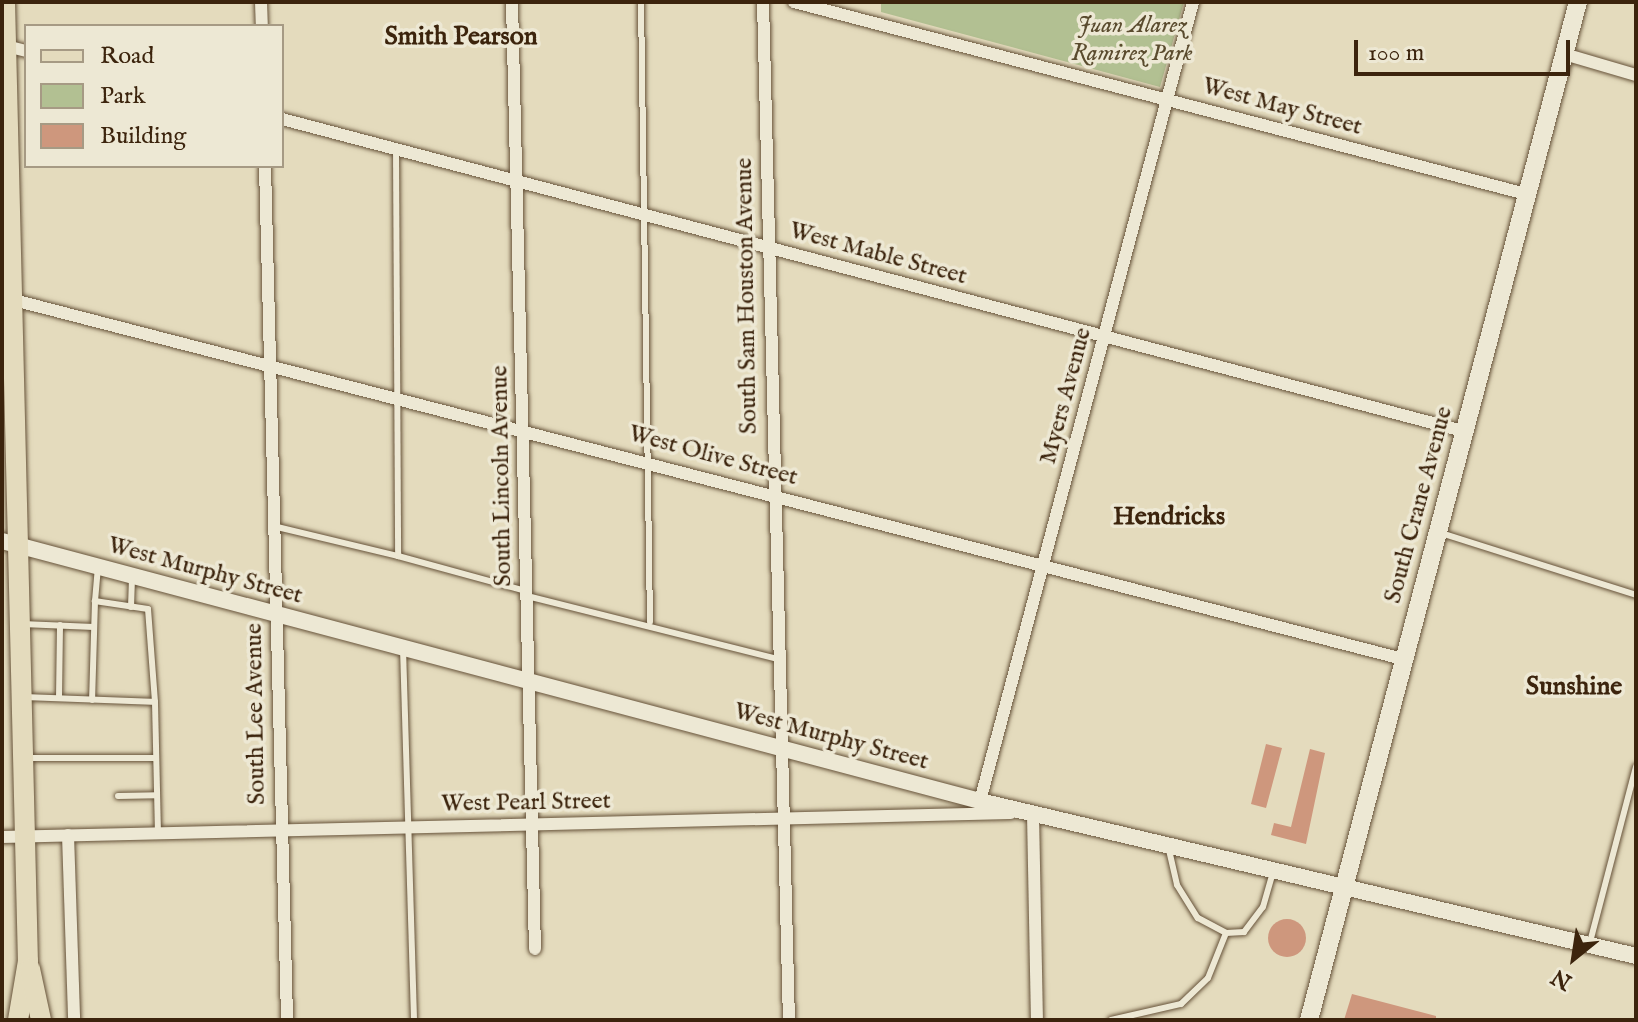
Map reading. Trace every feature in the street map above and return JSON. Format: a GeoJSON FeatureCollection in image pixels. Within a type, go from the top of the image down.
{"type":"FeatureCollection","features":[{"type":"Feature","properties":{"kind":"main road"},"geometry":{"type":"LineString","coordinates":[[5,2],[16,49],[4,68],[6,298],[10,544],[21,624],[28,961],[18,1020]]}},
{"type":"Feature","properties":{"kind":"main road","name":"South Crane Avenue"},"geometry":{"type":"LineString","coordinates":[[1309,1020],[1347,889],[1403,659],[1578,2]]}},
{"type":"Feature","properties":{"kind":"main road"},"geometry":{"type":"LineString","coordinates":[[28,961],[41,1020]]}},
{"type":"Feature","properties":{"kind":"street"},"geometry":{"type":"LineString","coordinates":[[261,2],[262,24]]}},
{"type":"Feature","properties":{"kind":"street","name":"South Lincoln Avenue"},"geometry":{"type":"LineString","coordinates":[[512,2],[535,949]]}},
{"type":"Feature","properties":{"kind":"street","name":"South Sam Houston Avenue"},"geometry":{"type":"LineString","coordinates":[[763,2],[780,819],[789,1020]]}},
{"type":"Feature","properties":{"kind":"street","name":"West May Street"},"geometry":{"type":"LineString","coordinates":[[794,2],[1526,194]]}},
{"type":"Feature","properties":{"kind":"street","name":"Myers Avenue"},"geometry":{"type":"LineString","coordinates":[[980,801],[1193,2]]}},
{"type":"Feature","properties":{"kind":"street"},"geometry":{"type":"LineString","coordinates":[[1564,54],[1636,75]]}},
{"type":"Feature","properties":{"kind":"street","name":"West Mable Street"},"geometry":{"type":"LineString","coordinates":[[284,120],[1463,431]]}},
{"type":"Feature","properties":{"kind":"street","name":"South Lee Avenue"},"geometry":{"type":"LineString","coordinates":[[265,168],[287,1020]]}},
{"type":"Feature","properties":{"kind":"street","name":"West Olive Street"},"geometry":{"type":"LineString","coordinates":[[6,298],[523,429],[1403,659]]}},
{"type":"Feature","properties":{"kind":"street","name":"West Murphy Street"},"geometry":{"type":"LineString","coordinates":[[10,544],[980,801],[1636,956]]}},
{"type":"Feature","properties":{"kind":"street"},"geometry":{"type":"LineString","coordinates":[[1030,813],[1037,1020]]}},
{"type":"Feature","properties":{"kind":"street","name":"West Pearl Street"},"geometry":{"type":"LineString","coordinates":[[2,837],[1030,813]]}},
{"type":"Feature","properties":{"kind":"street"},"geometry":{"type":"LineString","coordinates":[[68,835],[74,1020]]}},
{"type":"Feature","properties":{"kind":"lane"},"geometry":{"type":"LineString","coordinates":[[641,2],[651,463],[650,622]]}},
{"type":"Feature","properties":{"kind":"lane"},"geometry":{"type":"LineString","coordinates":[[396,149],[400,398],[398,556]]}},
{"type":"Feature","properties":{"kind":"lane"},"geometry":{"type":"LineString","coordinates":[[273,526],[398,556],[526,593],[650,622],[777,659]]}},
{"type":"Feature","properties":{"kind":"lane"},"geometry":{"type":"LineString","coordinates":[[1437,531],[1636,595]]}},
{"type":"Feature","properties":{"kind":"lane"},"geometry":{"type":"LineString","coordinates":[[92,700],[98,567]]}},
{"type":"Feature","properties":{"kind":"lane"},"geometry":{"type":"LineString","coordinates":[[131,607],[133,576]]}},
{"type":"Feature","properties":{"kind":"lane"},"geometry":{"type":"LineString","coordinates":[[95,601],[148,609],[155,702],[158,833]]}},
{"type":"Feature","properties":{"kind":"lane"},"geometry":{"type":"LineString","coordinates":[[21,624],[94,627]]}},
{"type":"Feature","properties":{"kind":"lane"},"geometry":{"type":"LineString","coordinates":[[59,698],[60,625]]}},
{"type":"Feature","properties":{"kind":"lane"},"geometry":{"type":"LineString","coordinates":[[403,648],[414,1020]]}},
{"type":"Feature","properties":{"kind":"lane"},"geometry":{"type":"LineString","coordinates":[[23,697],[155,702]]}},
{"type":"Feature","properties":{"kind":"lane"},"geometry":{"type":"LineString","coordinates":[[25,758],[156,758]]}},
{"type":"Feature","properties":{"kind":"lane"},"geometry":{"type":"LineString","coordinates":[[1589,945],[1636,767]]}},
{"type":"Feature","properties":{"kind":"lane"},"geometry":{"type":"LineString","coordinates":[[118,796],[157,795]]}},
{"type":"Feature","properties":{"kind":"lane"},"geometry":{"type":"LineString","coordinates":[[1168,846],[1177,885],[1198,918],[1226,933],[1244,932],[1263,907],[1274,871]]}},
{"type":"Feature","properties":{"kind":"lane"},"geometry":{"type":"LineString","coordinates":[[1111,1020],[1181,1004],[1208,978],[1226,933]]}},
{"type":"Feature","properties":{"kind":"green space","name":"Juan Alarez Ramirez Park"},"geometry":{"type":"Polygon","coordinates":[[[881,2],[1184,2],[1160,87],[881,12],[881,2]]]}},
{"type":"Feature","properties":{"kind":"building"},"geometry":{"type":"Polygon","coordinates":[[[1266,744],[1282,748],[1266,808],[1251,804],[1266,744]]]}},
{"type":"Feature","properties":{"kind":"building"},"geometry":{"type":"Polygon","coordinates":[[[1310,749],[1325,753],[1306,844],[1271,835],[1274,823],[1291,827],[1310,749]]]}},
{"type":"Feature","properties":{"kind":"building"},"geometry":{"type":"Polygon","coordinates":[[[1287,919],[1300,925],[1306,938],[1300,951],[1287,957],[1274,951],[1268,938],[1274,925],[1287,919]]]}},
{"type":"Feature","properties":{"kind":"building"},"geometry":{"type":"Polygon","coordinates":[[[1352,994],[1436,1016],[1436,1020],[1344,1020],[1352,994]]]}},
{"type":"Feature","properties":{"kind":"district","name":"Smith Pearson"},"geometry":{"type":"Point","coordinates":[461,37]}},
{"type":"Feature","properties":{"kind":"district","name":"Hendricks"},"geometry":{"type":"Point","coordinates":[1169,517]}},
{"type":"Feature","properties":{"kind":"district","name":"Sunshine"},"geometry":{"type":"Point","coordinates":[1574,687]}}]}
